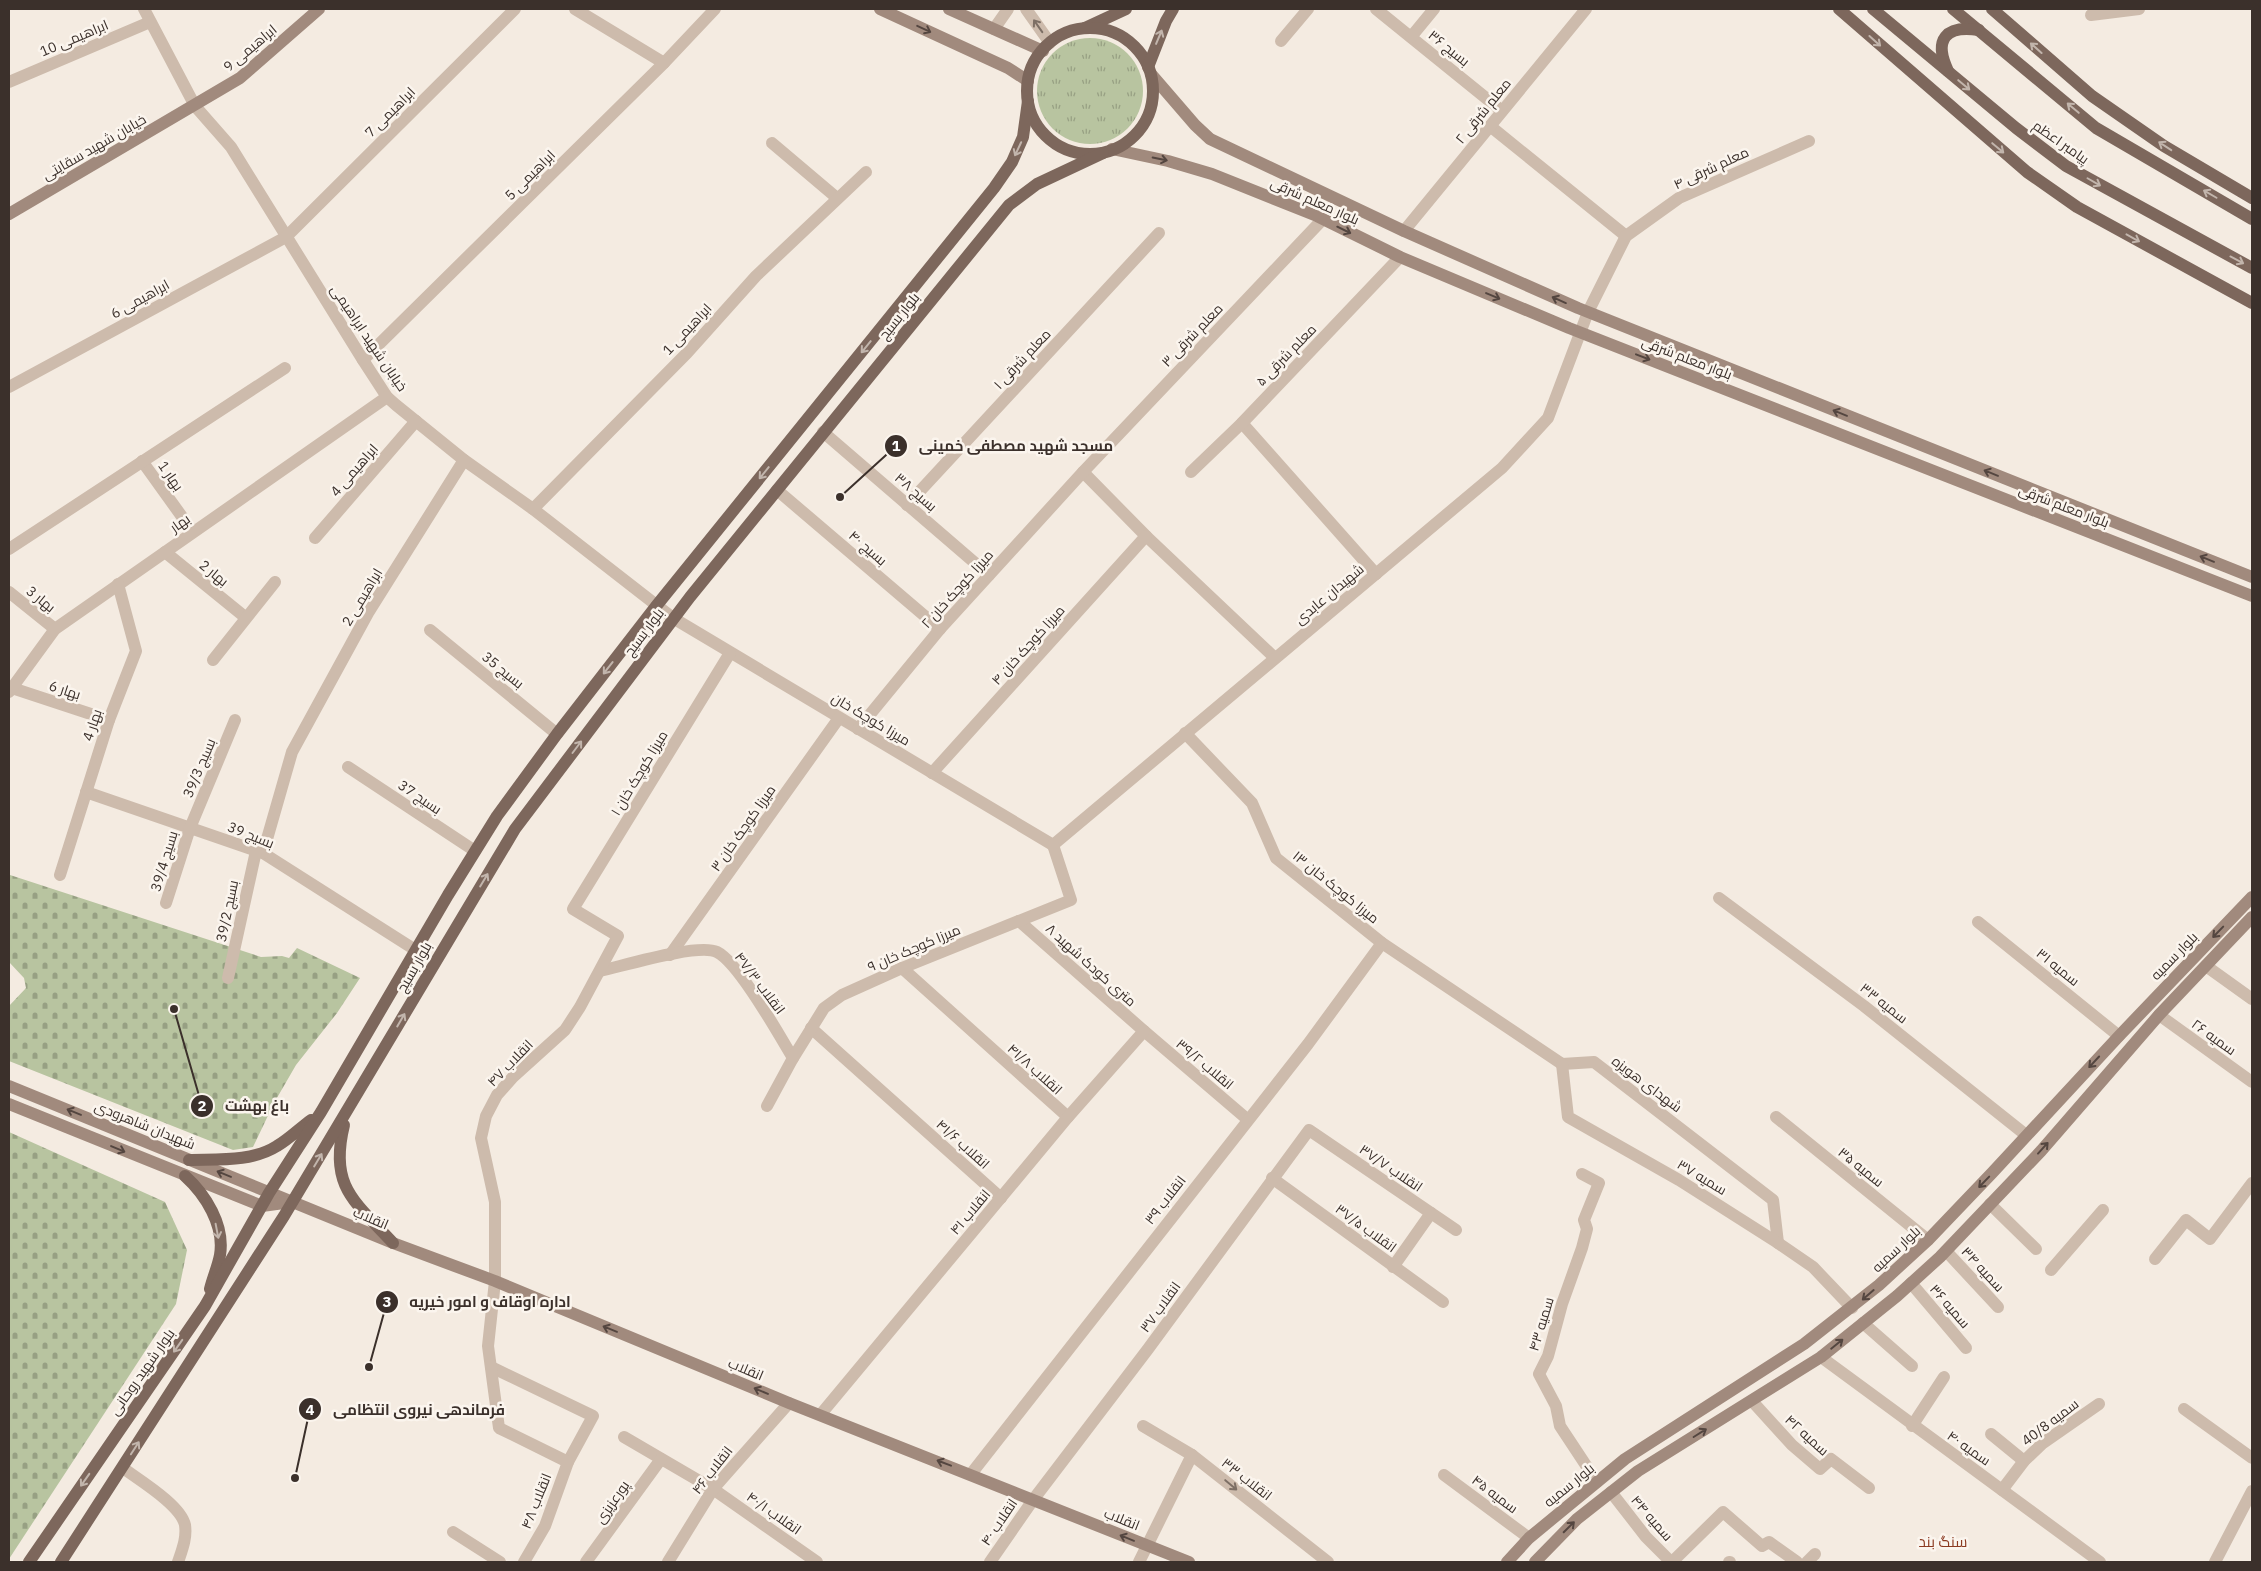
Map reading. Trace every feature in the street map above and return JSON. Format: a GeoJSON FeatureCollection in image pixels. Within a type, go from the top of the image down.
{"type":"FeatureCollection","features":[{"type":"Feature","properties":{"kind":"main road","name":"ابراهیمی 9"},"geometry":{"type":"LineString","coordinates":[[195,106],[240,78],[319,9]]}},
{"type":"Feature","properties":{"kind":"main road"},"geometry":{"type":"LineString","coordinates":[[880,9],[1008,68],[1028,81]]}},
{"type":"Feature","properties":{"kind":"main road"},"geometry":{"type":"LineString","coordinates":[[949,9],[1046,47]]}},
{"type":"Feature","properties":{"kind":"main road"},"geometry":{"type":"LineString","coordinates":[[1085,28],[1106,30],[1126,39],[1141,54],[1149,70],[1153,94],[1149,114],[1138,132],[1122,145],[1108,151],[1082,154],[1063,148],[1046,137],[1034,121],[1028,101],[1028,81],[1034,62],[1046,47],[1064,34],[1085,28],[1126,9]]}},
{"type":"Feature","properties":{"kind":"main road"},"geometry":{"type":"LineString","coordinates":[[1149,70],[1166,21],[1173,9]]}},
{"type":"Feature","properties":{"kind":"main road"},"geometry":{"type":"LineString","coordinates":[[1839,9],[2027,172],[2077,207],[2252,303]]}},
{"type":"Feature","properties":{"kind":"main road","name":"پیامبر اعظم"},"geometry":{"type":"LineString","coordinates":[[1873,9],[2016,128],[2066,166],[2252,268]]}},
{"type":"Feature","properties":{"kind":"main road"},"geometry":{"type":"LineString","coordinates":[[1954,9],[2096,128],[2252,219]]}},
{"type":"Feature","properties":{"kind":"main road"},"geometry":{"type":"LineString","coordinates":[[1992,9],[2092,96],[2164,146],[2252,198]]}},
{"type":"Feature","properties":{"kind":"main road"},"geometry":{"type":"LineString","coordinates":[[1948,71],[1941,52],[1944,39],[1948,33],[1954,29],[1979,30]]}},
{"type":"Feature","properties":{"kind":"main road","name":"بلوار معلم شرقی"},"geometry":{"type":"LineString","coordinates":[[1149,70],[1194,125],[1210,139],[1404,231],[1588,312],[2252,577]]}},
{"type":"Feature","properties":{"kind":"main road","name":"بلوار بسیج"},"geometry":{"type":"LineString","coordinates":[[269,1193],[321,1112],[497,816],[557,734],[657,605],[994,188],[1012,162],[1023,138],[1028,101]]}},
{"type":"Feature","properties":{"kind":"main road","name":"خیابان شهید سقایتی"},"geometry":{"type":"LineString","coordinates":[[9,214],[195,106]]}},
{"type":"Feature","properties":{"kind":"main road","name":"بلوار معلم شرقی"},"geometry":{"type":"LineString","coordinates":[[1108,151],[1168,161],[1212,174],[1323,219],[1400,257],[1581,333],[2252,596]]}},
{"type":"Feature","properties":{"kind":"main road","name":"بلوار بسیج"},"geometry":{"type":"LineString","coordinates":[[293,1201],[515,828],[673,618],[1009,205],[1037,184],[1108,151]]}},
{"type":"Feature","properties":{"kind":"main road"},"geometry":{"type":"LineString","coordinates":[[672,587],[671,596],[674,601],[680,603],[687,601]]}},
{"type":"Feature","properties":{"kind":"main road"},"geometry":{"type":"LineString","coordinates":[[641,626],[649,623],[655,626],[658,632],[657,640]]}},
{"type":"Feature","properties":{"kind":"main road","name":"بلوار سمیه"},"geometry":{"type":"LineString","coordinates":[[1507,1562],[1529,1538],[1625,1459],[1804,1344],[1852,1308],[1928,1240],[2252,896]]}},
{"type":"Feature","properties":{"kind":"main road"},"geometry":{"type":"LineString","coordinates":[[1535,1562],[1577,1519],[1638,1471],[1821,1357],[1911,1283],[1946,1251],[2041,1151],[2159,1015],[2252,917]]}},
{"type":"Feature","properties":{"kind":"main road","name":"شهیدان شاهرودی"},"geometry":{"type":"LineString","coordinates":[[9,1086],[269,1193],[293,1201]]}},
{"type":"Feature","properties":{"kind":"main road"},"geometry":{"type":"LineString","coordinates":[[9,1104],[262,1206],[293,1201]]}},
{"type":"Feature","properties":{"kind":"main road"},"geometry":{"type":"LineString","coordinates":[[189,1160],[232,1159],[255,1155],[276,1147],[321,1112]]}},
{"type":"Feature","properties":{"kind":"main road"},"geometry":{"type":"LineString","coordinates":[[346,1113],[338,1147],[339,1164],[343,1180],[350,1195],[361,1209],[393,1243]]}},
{"type":"Feature","properties":{"kind":"main road"},"geometry":{"type":"LineString","coordinates":[[185,1176],[198,1187],[210,1206],[218,1230],[220,1253],[206,1306]]}},
{"type":"Feature","properties":{"kind":"main road","name":"بلوار شهید روحانی"},"geometry":{"type":"LineString","coordinates":[[29,1562],[206,1306],[269,1193]]}},
{"type":"Feature","properties":{"kind":"main road"},"geometry":{"type":"LineString","coordinates":[[61,1562],[293,1201]]}},
{"type":"Feature","properties":{"kind":"main road","name":"انقلاب"},"geometry":{"type":"LineString","coordinates":[[293,1201],[393,1243],[495,1281],[789,1403],[821,1414],[1189,1562]]}},
{"type":"Feature","properties":{"kind":"street","name":"خیابان شهید ابراهیمی"},"geometry":{"type":"LineString","coordinates":[[144,9],[195,106],[231,147],[387,396],[464,460],[533,509],[673,618]]}},
{"type":"Feature","properties":{"kind":"street","name":"ابراهیمی 7"},"geometry":{"type":"LineString","coordinates":[[286,236],[515,9]]}},
{"type":"Feature","properties":{"kind":"street"},"geometry":{"type":"LineString","coordinates":[[576,9],[664,63]]}},
{"type":"Feature","properties":{"kind":"street","name":"ابراهیمی 5"},"geometry":{"type":"LineString","coordinates":[[363,360],[664,63],[716,9]]}},
{"type":"Feature","properties":{"kind":"street"},"geometry":{"type":"LineString","coordinates":[[994,28],[1008,9]]}},
{"type":"Feature","properties":{"kind":"street"},"geometry":{"type":"LineString","coordinates":[[1026,9],[1046,47]]}},
{"type":"Feature","properties":{"kind":"street"},"geometry":{"type":"LineString","coordinates":[[1281,41],[1308,9]]}},
{"type":"Feature","properties":{"kind":"street","name":"بسیج ۳۶"},"geometry":{"type":"LineString","coordinates":[[1376,9],[1502,111]]}},
{"type":"Feature","properties":{"kind":"street"},"geometry":{"type":"LineString","coordinates":[[1411,37],[1434,9]]}},
{"type":"Feature","properties":{"kind":"street","name":"معلم شرقی ۲"},"geometry":{"type":"LineString","coordinates":[[1404,231],[1586,9]]}},
{"type":"Feature","properties":{"kind":"street"},"geometry":{"type":"LineString","coordinates":[[2091,15],[2139,9]]}},
{"type":"Feature","properties":{"kind":"street","name":"ابراهیمی 10"},"geometry":{"type":"LineString","coordinates":[[9,82],[150,22]]}},
{"type":"Feature","properties":{"kind":"street"},"geometry":{"type":"LineString","coordinates":[[1490,126],[1626,236]]}},
{"type":"Feature","properties":{"kind":"street","name":"معلم شرقی ۴"},"geometry":{"type":"LineString","coordinates":[[1588,312],[1626,236],[1679,198],[1810,140]]}},
{"type":"Feature","properties":{"kind":"street"},"geometry":{"type":"LineString","coordinates":[[772,142],[837,198]]}},
{"type":"Feature","properties":{"kind":"street","name":"ابراهیمی 1"},"geometry":{"type":"LineString","coordinates":[[533,509],[687,353],[756,276],[866,172]]}},
{"type":"Feature","properties":{"kind":"street","name":"معلم شرقی ۳"},"geometry":{"type":"LineString","coordinates":[[1082,472],[1323,219]]}},
{"type":"Feature","properties":{"kind":"street","name":"معلم شرقی ۱"},"geometry":{"type":"LineString","coordinates":[[907,504],[1159,233]]}},
{"type":"Feature","properties":{"kind":"street","name":"ابراهیمی 6"},"geometry":{"type":"LineString","coordinates":[[9,387],[286,236]]}},
{"type":"Feature","properties":{"kind":"street","name":"معلم شرقی ۵"},"geometry":{"type":"LineString","coordinates":[[1191,472],[1242,423],[1400,257]]}},
{"type":"Feature","properties":{"kind":"street","name":"شهیدان عابدی"},"geometry":{"type":"LineString","coordinates":[[1053,845],[1502,468],[1548,418],[1588,312]]}},
{"type":"Feature","properties":{"kind":"street"},"geometry":{"type":"LineString","coordinates":[[9,549],[284,368]]}},
{"type":"Feature","properties":{"kind":"street","name":"بهار"},"geometry":{"type":"LineString","coordinates":[[10,690],[55,629],[387,396]]}},
{"type":"Feature","properties":{"kind":"street","name":"ابراهیمی 4"},"geometry":{"type":"LineString","coordinates":[[315,538],[416,421]]}},
{"type":"Feature","properties":{"kind":"street"},"geometry":{"type":"LineString","coordinates":[[1242,423],[1376,574]]}},
{"type":"Feature","properties":{"kind":"street","name":"بسیج ۳۸"},"geometry":{"type":"LineString","coordinates":[[823,432],[989,575]]}},
{"type":"Feature","properties":{"kind":"street","name":"ابراهیمی 2"},"geometry":{"type":"LineString","coordinates":[[259,852],[292,752],[368,613],[464,460]]}},
{"type":"Feature","properties":{"kind":"street","name":"بهار 1"},"geometry":{"type":"LineString","coordinates":[[142,462],[193,532]]}},
{"type":"Feature","properties":{"kind":"street"},"geometry":{"type":"LineString","coordinates":[[1082,472],[1146,536],[1275,658]]}},
{"type":"Feature","properties":{"kind":"street","name":"میرزا کوچک خان ۲"},"geometry":{"type":"LineString","coordinates":[[858,729],[940,629],[1082,472]]}},
{"type":"Feature","properties":{"kind":"street","name":"بسیج ۴۰"},"geometry":{"type":"LineString","coordinates":[[777,490],[940,629]]}},
{"type":"Feature","properties":{"kind":"street","name":"میرزا کوچک خان ۴"},"geometry":{"type":"LineString","coordinates":[[932,773],[1146,536]]}},
{"type":"Feature","properties":{"kind":"street","name":"بهار 2"},"geometry":{"type":"LineString","coordinates":[[165,552],[245,617]]}},
{"type":"Feature","properties":{"kind":"street"},"geometry":{"type":"LineString","coordinates":[[213,660],[245,617],[275,582]]}},
{"type":"Feature","properties":{"kind":"street","name":"بهار 4"},"geometry":{"type":"LineString","coordinates":[[60,876],[109,720],[136,651],[118,584]]}},
{"type":"Feature","properties":{"kind":"street","name":"بهار 3"},"geometry":{"type":"LineString","coordinates":[[9,592],[55,629]]}},
{"type":"Feature","properties":{"kind":"street","name":"میرزا کوچک خان"},"geometry":{"type":"LineString","coordinates":[[673,618],[1053,845]]}},
{"type":"Feature","properties":{"kind":"street","name":"بسیج 35"},"geometry":{"type":"LineString","coordinates":[[430,630],[557,734]]}},
{"type":"Feature","properties":{"kind":"street","name":"میرزا کوچک خان ۱"},"geometry":{"type":"LineString","coordinates":[[573,909],[730,653]]}},
{"type":"Feature","properties":{"kind":"street","name":"بهار 6"},"geometry":{"type":"LineString","coordinates":[[10,690],[109,720]]}},
{"type":"Feature","properties":{"kind":"street","name":"میرزا کوچک خان ۳"},"geometry":{"type":"LineString","coordinates":[[670,955],[840,718]]}},
{"type":"Feature","properties":{"kind":"street","name":"بسیج 39/3"},"geometry":{"type":"LineString","coordinates":[[190,828],[235,720]]}},
{"type":"Feature","properties":{"kind":"street","name":"میرزا کوچک خان ۱۳"},"geometry":{"type":"LineString","coordinates":[[1185,733],[1252,803],[1276,858],[1382,943]]}},
{"type":"Feature","properties":{"kind":"street","name":"بسیج 37"},"geometry":{"type":"LineString","coordinates":[[348,766],[475,852]]}},
{"type":"Feature","properties":{"kind":"street","name":"بسیج 39"},"geometry":{"type":"LineString","coordinates":[[86,792],[259,852],[417,951]]}},
{"type":"Feature","properties":{"kind":"street","name":"بسیج 39/4"},"geometry":{"type":"LineString","coordinates":[[166,903],[190,828]]}},
{"type":"Feature","properties":{"kind":"street","name":"میرزا کوچک خان ۹"},"geometry":{"type":"LineString","coordinates":[[767,1106],[793,1058],[824,1008],[842,995],[902,968],[1071,900],[1053,845]]}},
{"type":"Feature","properties":{"kind":"street","name":"بسیج 39/2"},"geometry":{"type":"LineString","coordinates":[[228,978],[259,852]]}},
{"type":"Feature","properties":{"kind":"street","name":"سمیه ۳۳"},"geometry":{"type":"LineString","coordinates":[[1719,898],[1864,1006],[2026,1136]]}},
{"type":"Feature","properties":{"kind":"street","name":"انقلاب ۴۷"},"geometry":{"type":"LineString","coordinates":[[495,1281],[496,1202],[481,1138],[486,1116],[497,1095],[513,1077],[565,1030],[580,1008],[618,936],[573,909]]}},
{"type":"Feature","properties":{"kind":"street","name":"۸ متری کودک شهید"},"geometry":{"type":"LineString","coordinates":[[1019,921],[1144,1031]]}},
{"type":"Feature","properties":{"kind":"street","name":"سمیه ۳۱"},"geometry":{"type":"LineString","coordinates":[[1978,922],[2119,1036]]}},
{"type":"Feature","properties":{"kind":"street"},"geometry":{"type":"LineString","coordinates":[[1382,943],[1562,1064]]}},
{"type":"Feature","properties":{"kind":"street","name":"انقلاب ۳۹"},"geometry":{"type":"LineString","coordinates":[[971,1474],[1247,1119],[1308,1044],[1382,943]]}},
{"type":"Feature","properties":{"kind":"street","name":"انقلاب ۴۷/۳"},"geometry":{"type":"LineString","coordinates":[[600,971],[670,955],[706,950],[717,952],[738,973],[763,1008],[793,1058]]}},
{"type":"Feature","properties":{"kind":"street"},"geometry":{"type":"LineString","coordinates":[[2206,966],[2252,999]]}},
{"type":"Feature","properties":{"kind":"street","name":"انقلاب ۴۱/۸"},"geometry":{"type":"LineString","coordinates":[[902,968],[1068,1117]]}},
{"type":"Feature","properties":{"kind":"street","name":"سمیه ۲۶"},"geometry":{"type":"LineString","coordinates":[[2159,1015],[2252,1082]]}},
{"type":"Feature","properties":{"kind":"street","name":"انقلاب ۴۱/۶"},"geometry":{"type":"LineString","coordinates":[[811,1028],[1001,1198]]}},
{"type":"Feature","properties":{"kind":"street","name":"انقلاب ۴۱"},"geometry":{"type":"LineString","coordinates":[[821,1414],[1068,1117],[1144,1031]]}},
{"type":"Feature","properties":{"kind":"street","name":"انقلاب ۳۹/۲"},"geometry":{"type":"LineString","coordinates":[[1144,1031],[1247,1119]]}},
{"type":"Feature","properties":{"kind":"street","name":"شهدای هویزه"},"geometry":{"type":"LineString","coordinates":[[1562,1064],[1594,1062],[1773,1200],[1778,1243]]}},
{"type":"Feature","properties":{"kind":"street","name":"سمیه ۳۷"},"geometry":{"type":"LineString","coordinates":[[1562,1064],[1568,1117],[1679,1180],[1778,1243],[1813,1267],[1852,1308]]}},
{"type":"Feature","properties":{"kind":"street","name":"سمیه ۳۵"},"geometry":{"type":"LineString","coordinates":[[1776,1117],[1928,1240]]}},
{"type":"Feature","properties":{"kind":"street","name":"انقلاب ۳۷"},"geometry":{"type":"LineString","coordinates":[[1033,1500],[1148,1350],[1272,1178],[1309,1130]]}},
{"type":"Feature","properties":{"kind":"street","name":"انقلاب ۳۷/۷"},"geometry":{"type":"LineString","coordinates":[[1309,1130],[1456,1230]]}},
{"type":"Feature","properties":{"kind":"street","name":"سمیه ۴۳"},"geometry":{"type":"LineString","coordinates":[[1582,1174],[1599,1183],[1584,1220],[1587,1229],[1582,1248],[1562,1304],[1548,1356],[1539,1374],[1556,1406],[1560,1426],[1597,1482]]}},
{"type":"Feature","properties":{"kind":"street","name":"انقلاب ۳۷/۵"},"geometry":{"type":"LineString","coordinates":[[1272,1178],[1443,1302]]}},
{"type":"Feature","properties":{"kind":"street"},"geometry":{"type":"LineString","coordinates":[[2155,1259],[2186,1220],[2210,1239],[2252,1183]]}},
{"type":"Feature","properties":{"kind":"street"},"geometry":{"type":"LineString","coordinates":[[1990,1204],[2036,1250]]}},
{"type":"Feature","properties":{"kind":"street"},"geometry":{"type":"LineString","coordinates":[[2051,1270],[2104,1210]]}},
{"type":"Feature","properties":{"kind":"street"},"geometry":{"type":"LineString","coordinates":[[1393,1267],[1431,1213]]}},
{"type":"Feature","properties":{"kind":"street","name":"سمیه ۳۴"},"geometry":{"type":"LineString","coordinates":[[1946,1251],[1998,1307]]}},
{"type":"Feature","properties":{"kind":"street","name":"انقلاب ۴۸"},"geometry":{"type":"LineString","coordinates":[[495,1281],[488,1346],[499,1428],[568,1462],[545,1526],[524,1562]]}},
{"type":"Feature","properties":{"kind":"street","name":"سمیه ۳۶"},"geometry":{"type":"LineString","coordinates":[[1911,1283],[1966,1348]]}},
{"type":"Feature","properties":{"kind":"street"},"geometry":{"type":"LineString","coordinates":[[1863,1323],[1912,1366]]}},
{"type":"Feature","properties":{"kind":"street","name":"سمیه ۴۰"},"geometry":{"type":"LineString","coordinates":[[1821,1357],[1912,1426],[2100,1562]]}},
{"type":"Feature","properties":{"kind":"street"},"geometry":{"type":"LineString","coordinates":[[491,1368],[593,1416],[568,1462]]}},
{"type":"Feature","properties":{"kind":"street"},"geometry":{"type":"LineString","coordinates":[[1912,1426],[1944,1377]]}},
{"type":"Feature","properties":{"kind":"street","name":"سمیه ۴۲"},"geometry":{"type":"LineString","coordinates":[[1752,1401],[1792,1445],[1820,1469],[1831,1459],[1869,1488]]}},
{"type":"Feature","properties":{"kind":"street","name":"انقلاب ۴۶"},"geometry":{"type":"LineString","coordinates":[[668,1562],[713,1489],[789,1403]]}},
{"type":"Feature","properties":{"kind":"street","name":"سمیه 40/8"},"geometry":{"type":"LineString","coordinates":[[2002,1490],[2024,1461],[2043,1444],[2099,1404]]}},
{"type":"Feature","properties":{"kind":"street"},"geometry":{"type":"LineString","coordinates":[[2184,1409],[2252,1458]]}},
{"type":"Feature","properties":{"kind":"street","name":"انقلاب ۳۳"},"geometry":{"type":"LineString","coordinates":[[1143,1426],[1192,1455],[1328,1562]]}},
{"type":"Feature","properties":{"kind":"street"},"geometry":{"type":"LineString","coordinates":[[1991,1434],[2024,1461]]}},
{"type":"Feature","properties":{"kind":"street"},"geometry":{"type":"LineString","coordinates":[[624,1437],[713,1489]]}},
{"type":"Feature","properties":{"kind":"street"},"geometry":{"type":"LineString","coordinates":[[1139,1562],[1192,1455]]}},
{"type":"Feature","properties":{"kind":"street","name":"پورعزیزی"},"geometry":{"type":"LineString","coordinates":[[586,1562],[661,1459]]}},
{"type":"Feature","properties":{"kind":"street"},"geometry":{"type":"LineString","coordinates":[[123,1468],[179,1511],[185,1524],[185,1542],[178,1562]]}},
{"type":"Feature","properties":{"kind":"street","name":"سمیه ۴۵"},"geometry":{"type":"LineString","coordinates":[[1444,1475],[1529,1538]]}},
{"type":"Feature","properties":{"kind":"street","name":"انقلاب ۴۰/۱"},"geometry":{"type":"LineString","coordinates":[[713,1489],[817,1562]]}},
{"type":"Feature","properties":{"kind":"street"},"geometry":{"type":"LineString","coordinates":[[2215,1562],[2252,1491]]}},
{"type":"Feature","properties":{"kind":"street","name":"سمیه ۴۴"},"geometry":{"type":"LineString","coordinates":[[1611,1492],[1646,1537],[1672,1562]]}},
{"type":"Feature","properties":{"kind":"street","name":"انقلاب ۴۰"},"geometry":{"type":"LineString","coordinates":[[990,1562],[1033,1500]]}},
{"type":"Feature","properties":{"kind":"street"},"geometry":{"type":"LineString","coordinates":[[1672,1562],[1722,1512],[1762,1546],[1769,1542],[1797,1562]]}},
{"type":"Feature","properties":{"kind":"street"},"geometry":{"type":"LineString","coordinates":[[453,1532],[500,1562]]}},
{"type":"Feature","properties":{"kind":"green space"},"geometry":{"type":"Polygon","coordinates":[[[1090,38],[1110,42],[1127,54],[1139,71],[1143,91],[1139,111],[1127,128],[1110,140],[1090,144],[1070,140],[1053,128],[1041,111],[1037,91],[1041,71],[1053,54],[1070,42],[1090,38]]]}},
{"type":"Feature","properties":{"kind":"green space"},"geometry":{"type":"Polygon","coordinates":[[[10,875],[261,957],[282,956],[289,958],[297,948],[360,978],[337,1013],[296,1065],[274,1103],[253,1147],[233,1150],[9,1061],[9,1006],[26,988],[24,978],[9,962],[10,875]]]}},
{"type":"Feature","properties":{"kind":"green space"},"geometry":{"type":"Polygon","coordinates":[[[9,1132],[165,1202],[187,1250],[176,1304],[9,1559],[9,1132]]]}},
{"type":"Feature","properties":{"kind":"place","name":"مسجد شهید مصطفی خمینی"},"geometry":{"type":"Point","coordinates":[840,497]}},
{"type":"Feature","properties":{"kind":"place","name":"باغ بهشت"},"geometry":{"type":"Point","coordinates":[174,1009]}},
{"type":"Feature","properties":{"kind":"place","name":"اداره اوقاف و امور خیریه"},"geometry":{"type":"Point","coordinates":[369,1367]}},
{"type":"Feature","properties":{"kind":"place","name":"فرماندهی نیروی انتظامی"},"geometry":{"type":"Point","coordinates":[295,1478]}},
{"type":"Feature","properties":{"kind":"district","name":"سنگ بند"},"geometry":{"type":"Point","coordinates":[1943,1542]}}]}
